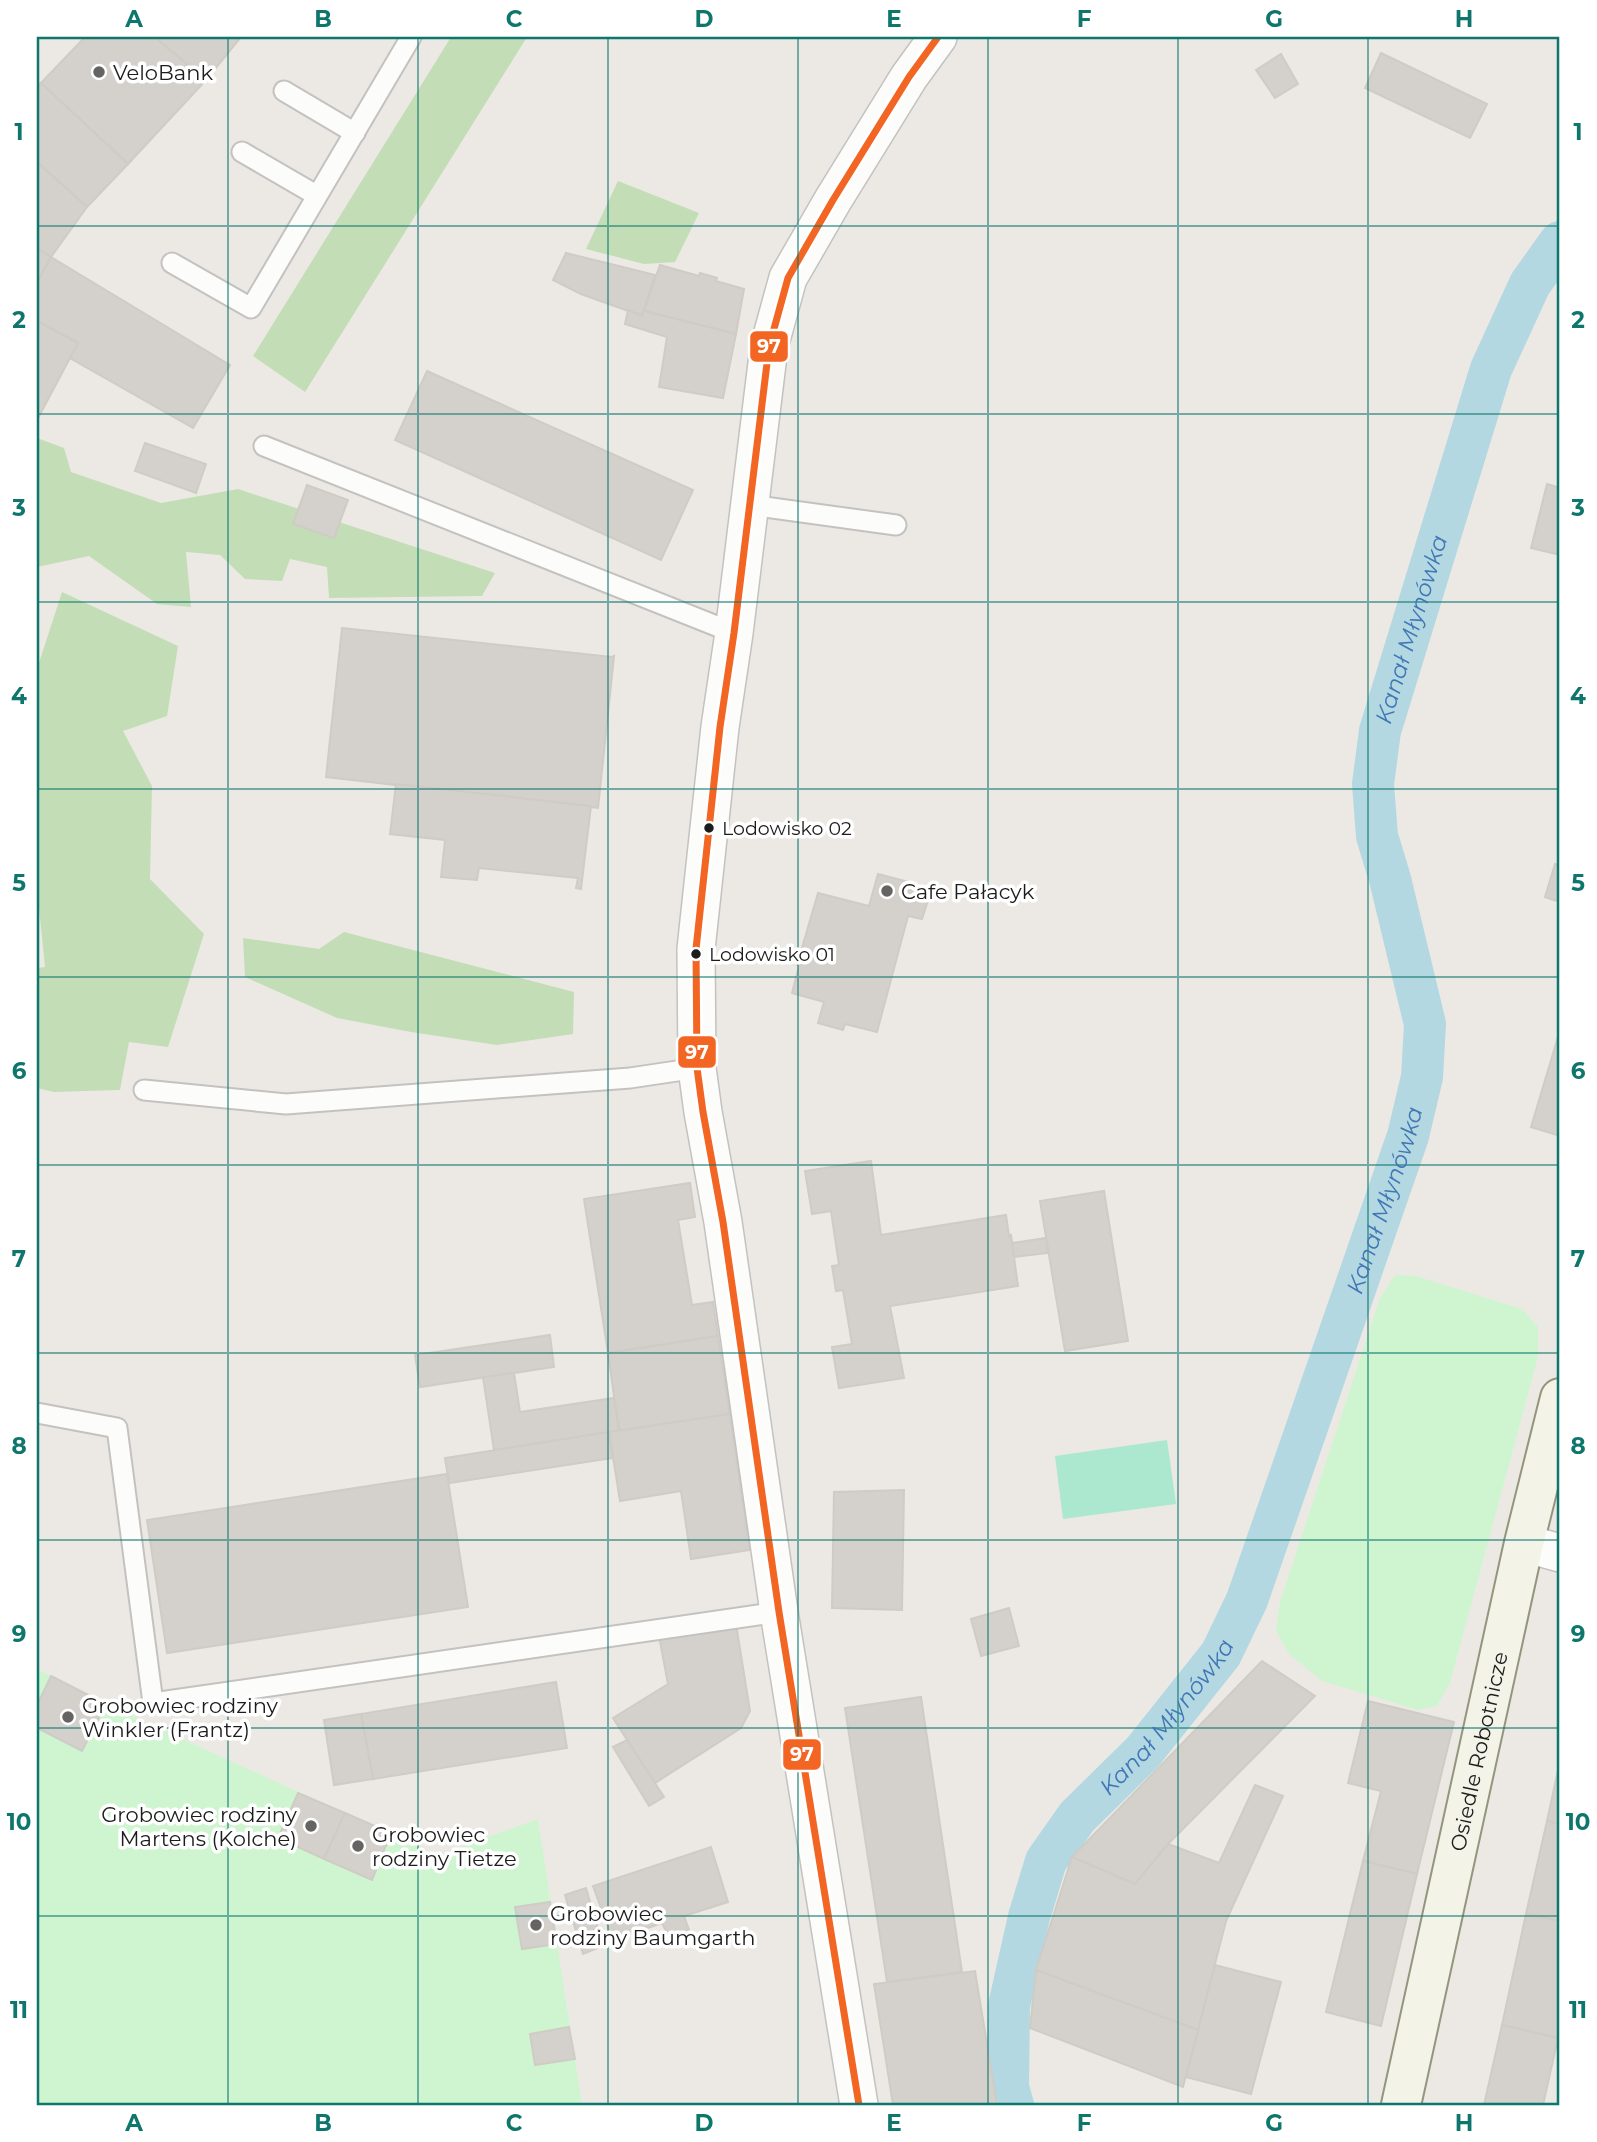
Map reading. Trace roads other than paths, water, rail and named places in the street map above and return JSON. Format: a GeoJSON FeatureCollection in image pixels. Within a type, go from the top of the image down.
{"type":"FeatureCollection","features":[{"type":"Feature","properties":{"kind":"street"},"geometry":{"type":"LineString","coordinates":[[859,2105],[779,1612],[723,1222],[703,1112],[697,1068],[696,949],[720,727],[769,348],[788,278],[867,144],[938,37]]}},
{"type":"Feature","properties":{"kind":"street","name":"Osiedle Robotnicze"},"geometry":{"type":"LineString","coordinates":[[1401,2105],[1542,1548],[1560,1398]]}},
{"type":"Feature","properties":{"kind":"lane"},"geometry":{"type":"LineString","coordinates":[[172,263],[251,308],[411,37]]}},
{"type":"Feature","properties":{"kind":"lane"},"geometry":{"type":"LineString","coordinates":[[284,91],[355,133]]}},
{"type":"Feature","properties":{"kind":"lane"},"geometry":{"type":"LineString","coordinates":[[243,152],[316,195]]}},
{"type":"Feature","properties":{"kind":"lane"},"geometry":{"type":"LineString","coordinates":[[264,446],[734,633]]}},
{"type":"Feature","properties":{"kind":"lane"},"geometry":{"type":"LineString","coordinates":[[750,505],[896,525]]}},
{"type":"Feature","properties":{"kind":"lane"},"geometry":{"type":"LineString","coordinates":[[144,1090],[286,1104],[620,1079],[697,1068]]}},
{"type":"Feature","properties":{"kind":"lane"},"geometry":{"type":"LineString","coordinates":[[37,1413],[117,1428],[153,1703],[779,1612]]}},
{"type":"Feature","properties":{"kind":"waterway","name":"Kanał Młynówka"},"geometry":{"type":"LineString","coordinates":[[1013,2105],[1008,2087],[1009,2006],[1029,1917],[1046,1861],[1077,1817],[1143,1752],[1221,1654],[1247,1600],[1408,1136],[1422,1077],[1425,1024],[1377,836],[1373,784],[1380,731],[1491,369],[1530,284],[1560,242]]}},
{"type":"Feature","properties":{"kind":"place","name":"VeloBank"},"geometry":{"type":"Point","coordinates":[99,72]}},
{"type":"Feature","properties":{"kind":"place","name":"Lodowisko 02"},"geometry":{"type":"Point","coordinates":[709,828]}},
{"type":"Feature","properties":{"kind":"place","name":"Cafe Pałacyk"},"geometry":{"type":"Point","coordinates":[887,891]}},
{"type":"Feature","properties":{"kind":"place","name":"Lodowisko 01"},"geometry":{"type":"Point","coordinates":[696,954]}},
{"type":"Feature","properties":{"kind":"place","name":"Grobowiec rodziny Winkler (Frantz)"},"geometry":{"type":"Point","coordinates":[68,1717]}},
{"type":"Feature","properties":{"kind":"place","name":"Grobowiec rodziny Martens (Kolche)"},"geometry":{"type":"Point","coordinates":[311,1826]}},
{"type":"Feature","properties":{"kind":"place","name":"Grobowiec rodziny Tietze"},"geometry":{"type":"Point","coordinates":[358,1846]}},
{"type":"Feature","properties":{"kind":"place","name":"Grobowiec rodziny Baumgarth"},"geometry":{"type":"Point","coordinates":[536,1925]}}]}
